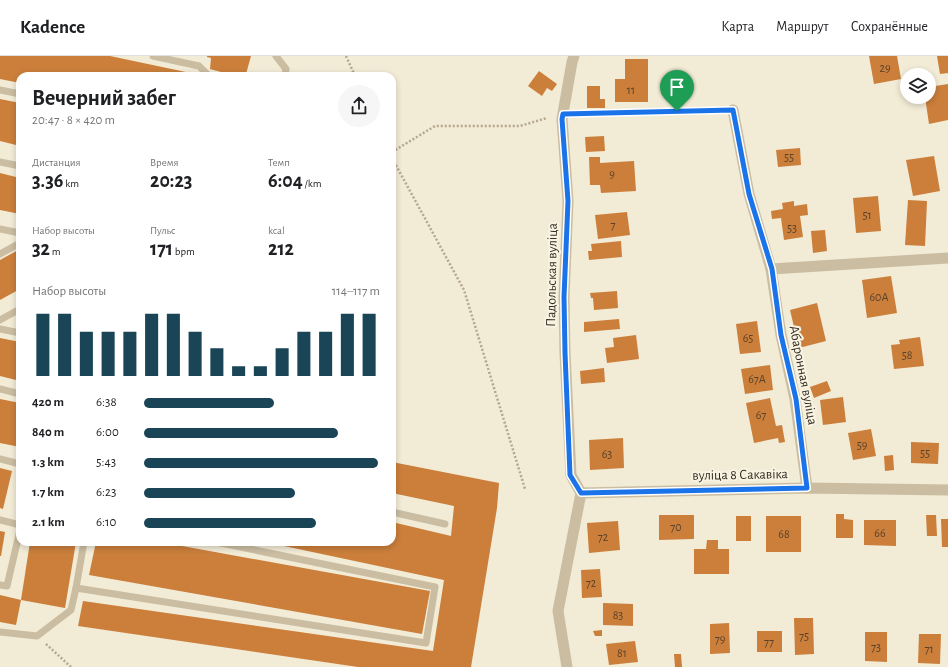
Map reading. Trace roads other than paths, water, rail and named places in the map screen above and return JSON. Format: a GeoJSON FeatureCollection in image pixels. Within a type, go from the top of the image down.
{"type":"FeatureCollection","features":[{"type":"Feature","properties":{"kind":"street","name":"Падольская вуліца"},"geometry":{"type":"LineString","coordinates":[[574,56],[562,119],[568,201],[564,297],[570,475],[581,493]]}},
{"type":"Feature","properties":{"kind":"street","name":"Абаронная вуліца"},"geometry":{"type":"LineString","coordinates":[[733,110],[749,194],[772,269],[781,335],[796,399],[807,488]]}},
{"type":"Feature","properties":{"kind":"street"},"geometry":{"type":"LineString","coordinates":[[772,269],[948,258]]}},
{"type":"Feature","properties":{"kind":"street","name":"вуліца 8 Сакавіка"},"geometry":{"type":"LineString","coordinates":[[581,493],[807,488],[948,490]]}},
{"type":"Feature","properties":{"kind":"street"},"geometry":{"type":"LineString","coordinates":[[567,667],[558,611],[581,493]]}},
{"type":"Feature","properties":{"kind":"lane"},"geometry":{"type":"LineString","coordinates":[[153,56],[199,66],[205,72]]}},
{"type":"Feature","properties":{"kind":"lane"},"geometry":{"type":"LineString","coordinates":[[276,56],[286,69],[286,72]]}},
{"type":"Feature","properties":{"kind":"lane"},"geometry":{"type":"LineString","coordinates":[[0,90],[16,93]]}},
{"type":"Feature","properties":{"kind":"lane"},"geometry":{"type":"LineString","coordinates":[[0,162],[16,165]]}},
{"type":"Feature","properties":{"kind":"lane"},"geometry":{"type":"LineString","coordinates":[[0,229],[16,232]]}},
{"type":"Feature","properties":{"kind":"lane"},"geometry":{"type":"LineString","coordinates":[[0,254],[16,245]]}},
{"type":"Feature","properties":{"kind":"lane"},"geometry":{"type":"LineString","coordinates":[[0,320],[16,311]]}},
{"type":"Feature","properties":{"kind":"lane"},"geometry":{"type":"LineString","coordinates":[[0,330],[16,332]]}},
{"type":"Feature","properties":{"kind":"lane"},"geometry":{"type":"LineString","coordinates":[[0,390],[16,393]]}},
{"type":"Feature","properties":{"kind":"lane"},"geometry":{"type":"LineString","coordinates":[[0,459],[16,463]]}},
{"type":"Feature","properties":{"kind":"lane"},"geometry":{"type":"LineString","coordinates":[[396,513],[445,524]]}},
{"type":"Feature","properties":{"kind":"lane"},"geometry":{"type":"LineString","coordinates":[[0,520],[16,524]]}},
{"type":"Feature","properties":{"kind":"lane"},"geometry":{"type":"LineString","coordinates":[[0,585],[7,586],[16,546]]}},
{"type":"Feature","properties":{"kind":"lane"},"geometry":{"type":"LineString","coordinates":[[0,632],[37,636],[71,610],[83,546]]}},
{"type":"Feature","properties":{"kind":"lane"},"geometry":{"type":"LineString","coordinates":[[76,588],[426,643],[436,587],[236,546]]}}]}
